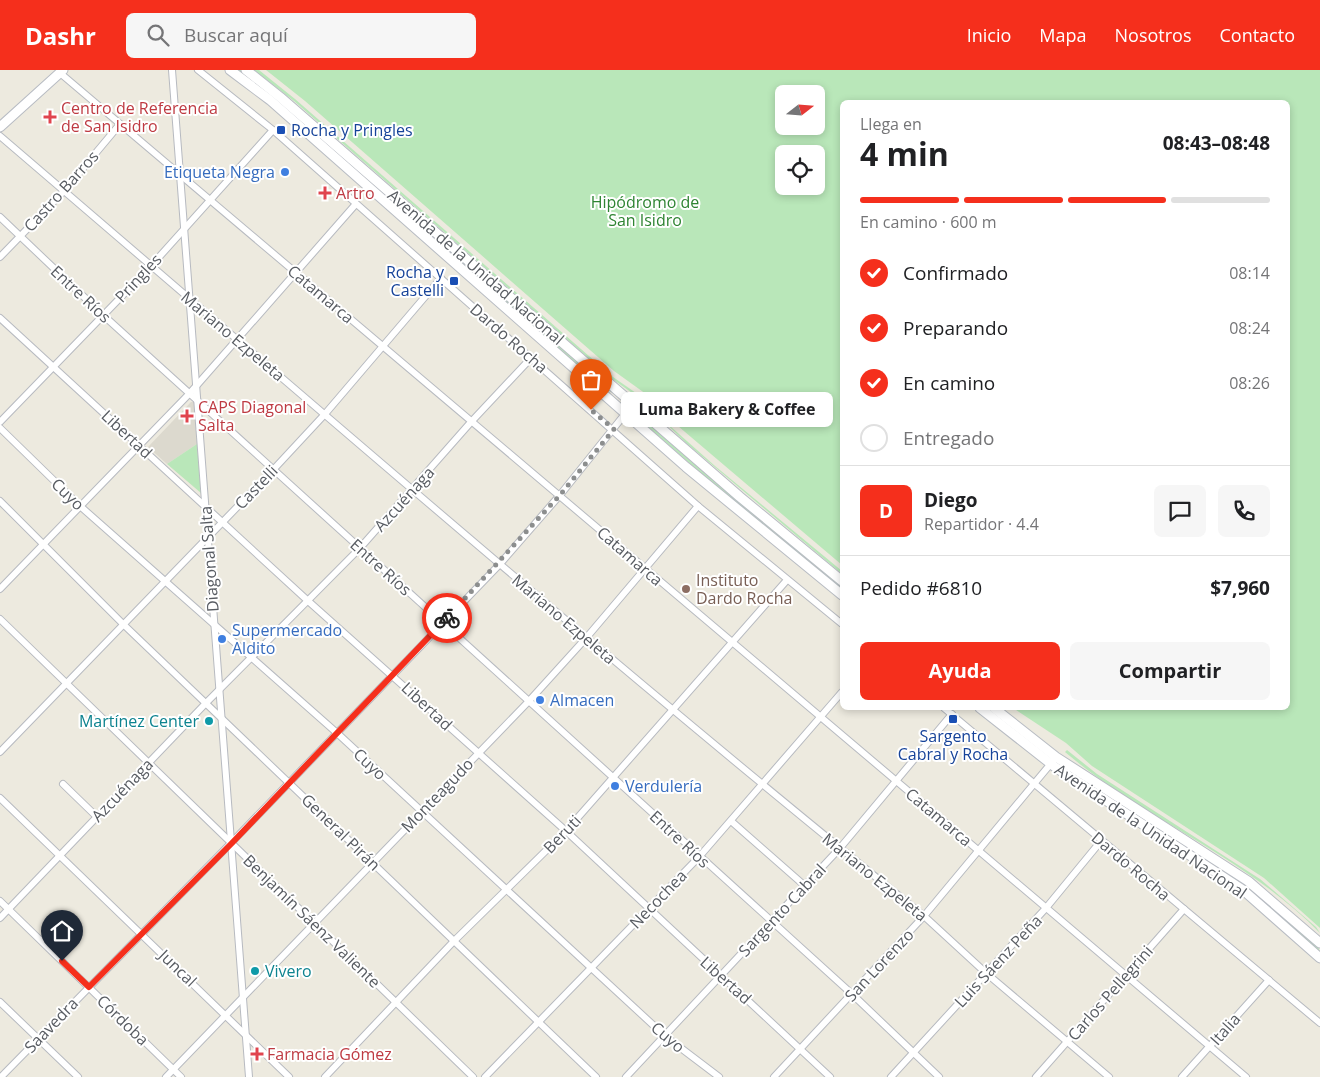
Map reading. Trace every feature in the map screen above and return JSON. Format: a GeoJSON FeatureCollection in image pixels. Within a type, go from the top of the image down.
{"type":"FeatureCollection","features":[{"type":"Feature","properties":{"kind":"main road","name":"Avenida de la Unidad Nacional"},"geometry":{"type":"LineString","coordinates":[[230,70],[270,100],[686,466],[840,593]]}},
{"type":"Feature","properties":{"kind":"main road","name":"Avenida de la Unidad Nacional"},"geometry":{"type":"LineString","coordinates":[[246,70],[280,97],[740,496],[840,579]]}},
{"type":"Feature","properties":{"kind":"main road"},"geometry":{"type":"LineString","coordinates":[[0,127],[61,72]]}},
{"type":"Feature","properties":{"kind":"main road","name":"Avenida de la Unidad Nacional"},"geometry":{"type":"LineString","coordinates":[[983,710],[1236,886],[1320,958]]}},
{"type":"Feature","properties":{"kind":"main road","name":"Avenida de la Unidad Nacional"},"geometry":{"type":"LineString","coordinates":[[996,710],[1053,760],[1248,881],[1320,943]]}},
{"type":"Feature","properties":{"kind":"street","name":"Diagonal Salta"},"geometry":{"type":"LineString","coordinates":[[172,70],[249,1077]]}},
{"type":"Feature","properties":{"kind":"street","name":"Dardo Rocha"},"geometry":{"type":"LineString","coordinates":[[198,70],[273,130],[355,205],[614,429],[698,506],[840,622]]}},
{"type":"Feature","properties":{"kind":"street","name":"Catamarca"},"geometry":{"type":"LineString","coordinates":[[61,72],[208,199],[1246,1077]]}},
{"type":"Feature","properties":{"kind":"street","name":"Castro Barros"},"geometry":{"type":"LineString","coordinates":[[0,257],[64,191],[120,124]]}},
{"type":"Feature","properties":{"kind":"street","name":"Pringles"},"geometry":{"type":"LineString","coordinates":[[0,422],[151,266],[208,199],[273,130]]}},
{"type":"Feature","properties":{"kind":"street","name":"Mariano Ezpeleta"},"geometry":{"type":"LineString","coordinates":[[0,136],[190,301],[414,489],[498,565],[924,916],[986,973],[1109,1077]]}},
{"type":"Feature","properties":{"kind":"street"},"geometry":{"type":"LineString","coordinates":[[0,589],[190,393],[355,205]]}},
{"type":"Feature","properties":{"kind":"street","name":"Entre Ríos"},"geometry":{"type":"LineString","coordinates":[[0,217],[103,315],[614,778],[770,922],[852,994],[912,1054],[939,1077]]}},
{"type":"Feature","properties":{"kind":"street","name":"Castelli"},"geometry":{"type":"LineString","coordinates":[[0,752],[273,470],[325,414],[441,278]]}},
{"type":"Feature","properties":{"kind":"street","name":"Libertad"},"geometry":{"type":"LineString","coordinates":[[0,318],[55,366],[308,600],[393,674],[566,831],[830,1077]]}},
{"type":"Feature","properties":{"kind":"street","name":"Azcuénaga"},"geometry":{"type":"LineString","coordinates":[[0,918],[206,703],[360,548],[414,489],[471,422],[532,358]]}},
{"type":"Feature","properties":{"kind":"street","name":"Saavedra"},"geometry":{"type":"LineString","coordinates":[[1,1077],[232,843],[498,565],[560,495],[633,404]]}},
{"type":"Feature","properties":{"kind":"street","name":"Cuyo"},"geometry":{"type":"LineString","coordinates":[[0,428],[80,506],[337,733],[665,1036],[719,1077]]}},
{"type":"Feature","properties":{"kind":"street","name":"General Pirán"},"geometry":{"type":"LineString","coordinates":[[0,501],[123,624],[596,1077]]}},
{"type":"Feature","properties":{"kind":"street","name":"Monteagudo"},"geometry":{"type":"LineString","coordinates":[[166,1077],[529,701],[587,638],[698,506]]}},
{"type":"Feature","properties":{"kind":"street","name":"Beruti"},"geometry":{"type":"LineString","coordinates":[[325,1077],[454,941],[566,831],[788,580]]}},
{"type":"Feature","properties":{"kind":"street","name":"Benjamín Sáenz Valiente"},"geometry":{"type":"LineString","coordinates":[[0,619],[474,1077]]}},
{"type":"Feature","properties":{"kind":"street","name":"Necochea"},"geometry":{"type":"LineString","coordinates":[[485,1077],[699,857],[764,785],[840,695]]}},
{"type":"Feature","properties":{"kind":"street","name":"Dardo Rocha"},"geometry":{"type":"LineString","coordinates":[[947,710],[1320,1023]]}},
{"type":"Feature","properties":{"kind":"street","name":"Sargento Cabral"},"geometry":{"type":"LineString","coordinates":[[626,1077],[840,848],[952,714]]}},
{"type":"Feature","properties":{"kind":"street","name":"San Lorenzo"},"geometry":{"type":"LineString","coordinates":[[774,1077],[924,916],[1053,760]]}},
{"type":"Feature","properties":{"kind":"street"},"geometry":{"type":"LineString","coordinates":[[63,784],[97,817]]}},
{"type":"Feature","properties":{"kind":"street","name":"Juncal"},"geometry":{"type":"LineString","coordinates":[[0,798],[142,933],[289,1077]]}},
{"type":"Feature","properties":{"kind":"street"},"geometry":{"type":"LineString","coordinates":[[731,821],[805,886]]}},
{"type":"Feature","properties":{"kind":"street","name":"Luis Sáenz Peña"},"geometry":{"type":"LineString","coordinates":[[891,1077],[1046,908],[1101,841]]}},
{"type":"Feature","properties":{"kind":"street","name":"Córdoba"},"geometry":{"type":"LineString","coordinates":[[0,901],[181,1077]]}},
{"type":"Feature","properties":{"kind":"street","name":"Carlos Pellegrini"},"geometry":{"type":"LineString","coordinates":[[1036,1077],[1184,910]]}},
{"type":"Feature","properties":{"kind":"street","name":"Italia"},"geometry":{"type":"LineString","coordinates":[[1182,1077],[1269,980]]}},
{"type":"Feature","properties":{"kind":"street"},"geometry":{"type":"LineString","coordinates":[[0,1002],[78,1077]]}},
{"type":"Feature","properties":{"kind":"shaded area"},"geometry":{"type":"Polygon","coordinates":[[[191,402],[194,402],[197,444],[167,464],[148,447],[191,402]]]}},
{"type":"Feature","properties":{"kind":"green space"},"geometry":{"type":"Polygon","coordinates":[[[234,70],[241,70],[271,93],[617,395],[600,386],[234,70]]]}},
{"type":"Feature","properties":{"kind":"green space"},"geometry":{"type":"Polygon","coordinates":[[[254,70],[259,70],[295,99],[613,377],[636,393],[635,395],[611,378],[294,101],[254,70]]]}},
{"type":"Feature","properties":{"kind":"green space","name":"Hipódromo de San Isidro"},"geometry":{"type":"Polygon","coordinates":[[[266,70],[1320,70],[1320,928],[1264,878],[1092,766],[1066,743],[1016,710],[1290,710],[1290,100],[840,100],[840,563],[665,415],[646,394],[614,371],[305,101],[266,70]]]}},
{"type":"Feature","properties":{"kind":"green space"},"geometry":{"type":"Polygon","coordinates":[[[641,399],[715,466],[840,569],[840,572],[685,442],[641,399]]]}},
{"type":"Feature","properties":{"kind":"green space"},"geometry":{"type":"Polygon","coordinates":[[[640,417],[840,582],[840,588],[734,502],[639,419],[640,417]]]}},
{"type":"Feature","properties":{"kind":"green space"},"geometry":{"type":"Polygon","coordinates":[[[197,444],[201,493],[167,464],[197,444]]]}},
{"type":"Feature","properties":{"kind":"green space"},"geometry":{"type":"Polygon","coordinates":[[[1067,750],[1097,774],[1260,879],[1316,927],[1320,933],[1291,906],[1260,882],[1128,798],[1065,752],[1067,750]]]}},
{"type":"Feature","properties":{"kind":"green space"},"geometry":{"type":"Polygon","coordinates":[[[1065,768],[1246,884],[1318,945],[1320,953],[1302,937],[1064,770],[1065,768]]]}},
{"type":"Feature","properties":{"kind":"way so far"},"geometry":{"type":"LineString","coordinates":[[447,618],[498,565],[560,495],[614,429],[591,410]]}},
{"type":"Feature","properties":{"kind":"place","name":"Centro de Referencia de San Isidro"},"geometry":{"type":"Point","coordinates":[50,117]}},
{"type":"Feature","properties":{"kind":"place","name":"Rocha y Pringles"},"geometry":{"type":"Point","coordinates":[281,130]}},
{"type":"Feature","properties":{"kind":"place","name":"Etiqueta Negra"},"geometry":{"type":"Point","coordinates":[285,172]}},
{"type":"Feature","properties":{"kind":"place","name":"Artro"},"geometry":{"type":"Point","coordinates":[325,193]}},
{"type":"Feature","properties":{"kind":"place","name":"Rocha y Castelli"},"geometry":{"type":"Point","coordinates":[454,281]}},
{"type":"Feature","properties":{"kind":"place","name":"Luma Bakery & Coffee"},"geometry":{"type":"Point","coordinates":[591,410]}},
{"type":"Feature","properties":{"kind":"place","name":"CAPS Diagonal Salta"},"geometry":{"type":"Point","coordinates":[187,416]}},
{"type":"Feature","properties":{"kind":"place","name":"Instituto Dardo Rocha"},"geometry":{"type":"Point","coordinates":[686,589]}},
{"type":"Feature","properties":{"kind":"place","name":"Supermercado Aldito"},"geometry":{"type":"Point","coordinates":[222,639]}},
{"type":"Feature","properties":{"kind":"place","name":"Almacen"},"geometry":{"type":"Point","coordinates":[540,700]}},
{"type":"Feature","properties":{"kind":"place","name":"Sargento Cabral y Rocha"},"geometry":{"type":"Point","coordinates":[953,719]}},
{"type":"Feature","properties":{"kind":"place","name":"Martínez Center"},"geometry":{"type":"Point","coordinates":[209,721]}},
{"type":"Feature","properties":{"kind":"place","name":"Verdulería"},"geometry":{"type":"Point","coordinates":[615,786]}},
{"type":"Feature","properties":{"kind":"place","name":"Vivero"},"geometry":{"type":"Point","coordinates":[255,971]}},
{"type":"Feature","properties":{"kind":"place","name":"Farmacia Gómez"},"geometry":{"type":"Point","coordinates":[257,1054]}},
{"type":"Feature","properties":{"kind":"route"},"geometry":{"type":"LineString","coordinates":[[62,961],[89,987],[232,843],[447,618]]}}]}
